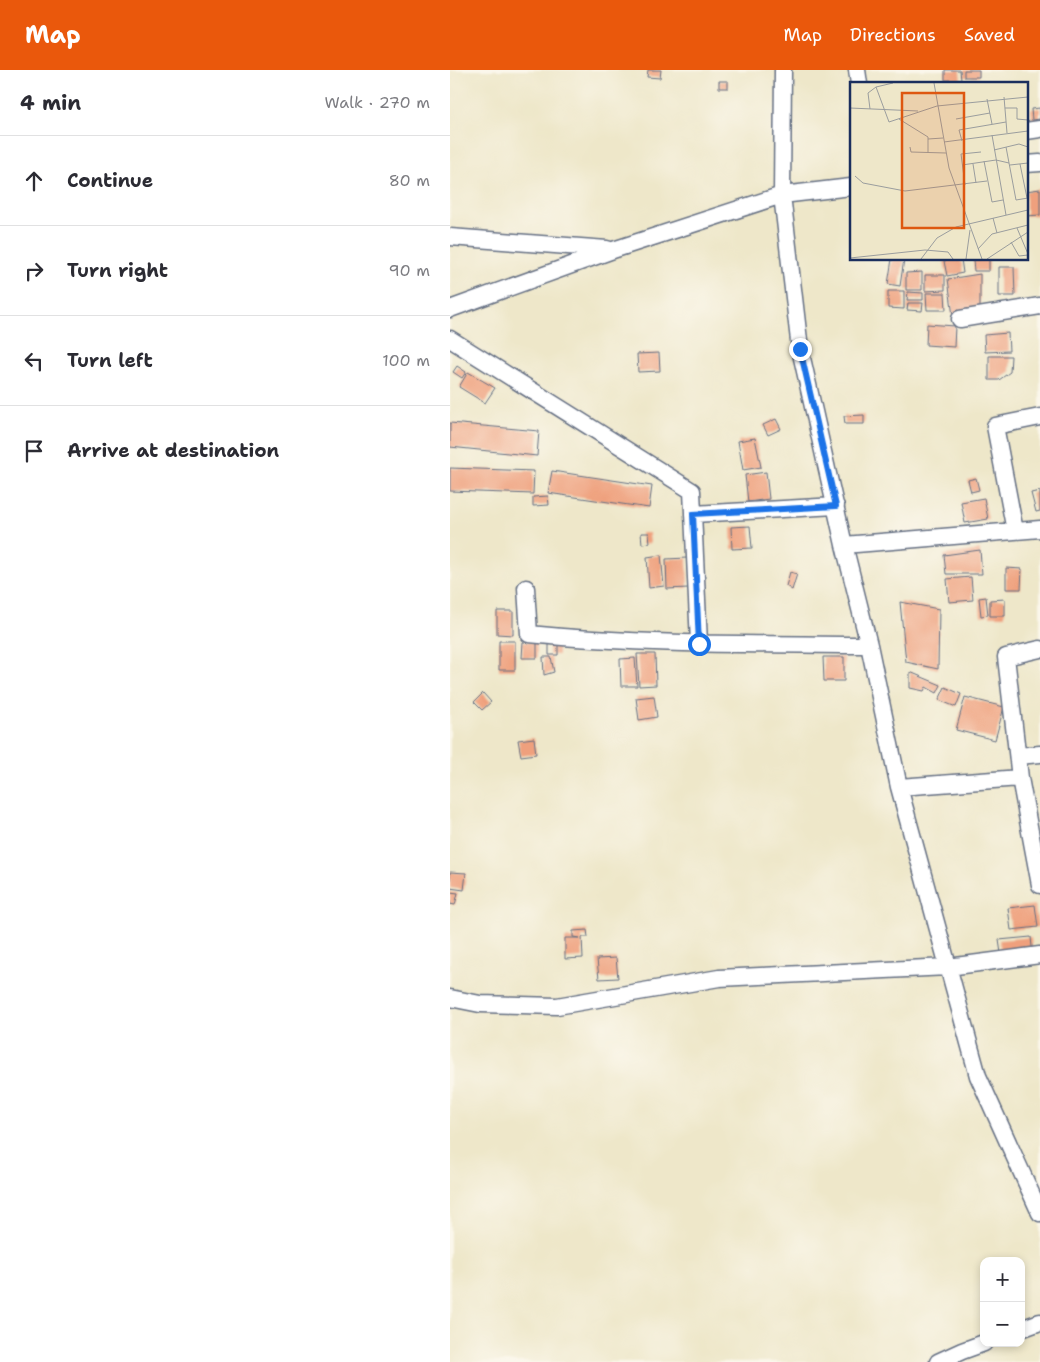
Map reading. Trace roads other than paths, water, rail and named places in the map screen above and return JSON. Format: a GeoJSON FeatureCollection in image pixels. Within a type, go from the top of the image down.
{"type":"FeatureCollection","features":[{"type":"Feature","properties":{"kind":"street"},"geometry":{"type":"LineString","coordinates":[[783,70],[785,74],[782,195],[800,349],[844,544],[870,645],[899,787],[978,1076],[1040,1213]]}},
{"type":"Feature","properties":{"kind":"street"},"geometry":{"type":"LineString","coordinates":[[450,309],[613,250],[782,195],[850,186]]}},
{"type":"Feature","properties":{"kind":"street"},"geometry":{"type":"LineString","coordinates":[[450,238],[613,250]]}},
{"type":"Feature","properties":{"kind":"street"},"geometry":{"type":"LineString","coordinates":[[960,319],[1040,306]]}},
{"type":"Feature","properties":{"kind":"street"},"geometry":{"type":"LineString","coordinates":[[450,339],[692,492],[699,644]]}},
{"type":"Feature","properties":{"kind":"street"},"geometry":{"type":"LineString","coordinates":[[1015,531],[995,426],[1040,417]]}},
{"type":"Feature","properties":{"kind":"street"},"geometry":{"type":"LineString","coordinates":[[693,514],[836,506]]}},
{"type":"Feature","properties":{"kind":"street"},"geometry":{"type":"LineString","coordinates":[[844,544],[1040,529]]}},
{"type":"Feature","properties":{"kind":"street"},"geometry":{"type":"LineString","coordinates":[[526,588],[529,634],[565,638],[699,644],[870,645]]}},
{"type":"Feature","properties":{"kind":"street"},"geometry":{"type":"LineString","coordinates":[[1040,649],[1006,657],[1020,778],[1040,885]]}},
{"type":"Feature","properties":{"kind":"street"},"geometry":{"type":"LineString","coordinates":[[1018,756],[1040,754]]}},
{"type":"Feature","properties":{"kind":"street"},"geometry":{"type":"LineString","coordinates":[[899,787],[1020,778]]}},
{"type":"Feature","properties":{"kind":"street"},"geometry":{"type":"LineString","coordinates":[[450,998],[480,1004],[557,1006],[719,978],[948,966],[1040,955]]}},
{"type":"Feature","properties":{"kind":"street"},"geometry":{"type":"LineString","coordinates":[[1025,1328],[1040,1322]]}},
{"type":"Feature","properties":{"kind":"street"},"geometry":{"type":"LineString","coordinates":[[938,1362],[962,1350],[980,1344]]}}]}
